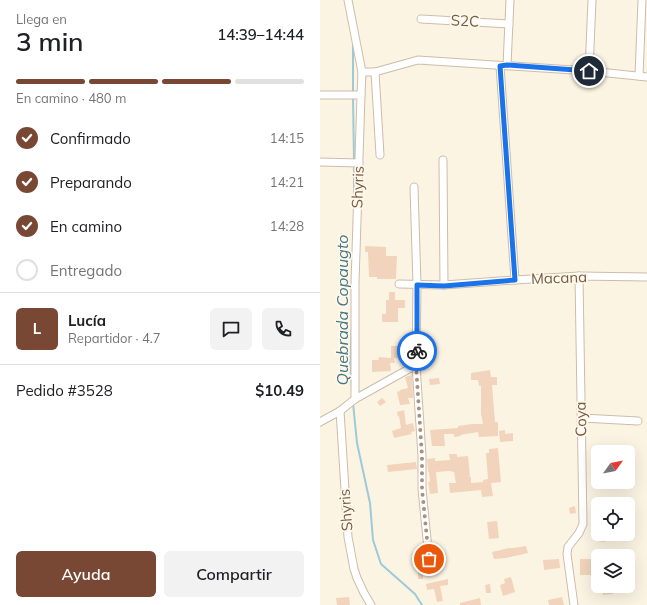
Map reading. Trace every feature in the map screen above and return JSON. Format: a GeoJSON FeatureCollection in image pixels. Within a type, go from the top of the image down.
{"type":"FeatureCollection","features":[{"type":"Feature","properties":{"kind":"street","name":"Shyris"},"geometry":{"type":"LineString","coordinates":[[348,0],[362,72],[355,283],[355,399]]}},
{"type":"Feature","properties":{"kind":"street"},"geometry":{"type":"LineString","coordinates":[[510,0],[509,24],[504,65],[515,280]]}},
{"type":"Feature","properties":{"kind":"street"},"geometry":{"type":"LineString","coordinates":[[589,71],[592,0]]}},
{"type":"Feature","properties":{"kind":"street"},"geometry":{"type":"LineString","coordinates":[[639,76],[642,0]]}},
{"type":"Feature","properties":{"kind":"street","name":"S2C"},"geometry":{"type":"LineString","coordinates":[[421,19],[509,24]]}},
{"type":"Feature","properties":{"kind":"street"},"geometry":{"type":"LineString","coordinates":[[362,72],[375,72],[418,60],[589,71],[647,77]]}},
{"type":"Feature","properties":{"kind":"street"},"geometry":{"type":"LineString","coordinates":[[375,72],[380,155]]}},
{"type":"Feature","properties":{"kind":"street"},"geometry":{"type":"LineString","coordinates":[[320,95],[361,95]]}},
{"type":"Feature","properties":{"kind":"street"},"geometry":{"type":"LineString","coordinates":[[443,160],[444,286]]}},
{"type":"Feature","properties":{"kind":"street"},"geometry":{"type":"LineString","coordinates":[[320,162],[359,163]]}},
{"type":"Feature","properties":{"kind":"street"},"geometry":{"type":"LineString","coordinates":[[414,187],[417,285],[416,365],[422,456],[422,489],[429,559]]}},
{"type":"Feature","properties":{"kind":"street","name":"Macana"},"geometry":{"type":"LineString","coordinates":[[399,284],[444,286],[579,276],[647,277]]}},
{"type":"Feature","properties":{"kind":"street","name":"Coya"},"geometry":{"type":"LineString","coordinates":[[574,605],[567,554],[568,547],[579,533],[583,524],[579,276]]}},
{"type":"Feature","properties":{"kind":"street"},"geometry":{"type":"LineString","coordinates":[[320,422],[340,411],[355,399],[416,365]]}},
{"type":"Feature","properties":{"kind":"street","name":"Shyris"},"geometry":{"type":"LineString","coordinates":[[340,411],[348,537],[357,578],[372,605]]}},
{"type":"Feature","properties":{"kind":"street"},"geometry":{"type":"LineString","coordinates":[[582,418],[638,421]]}},
{"type":"Feature","properties":{"kind":"building"},"geometry":{"type":"Polygon","coordinates":[[[365,246],[386,247],[386,256],[397,256],[396,279],[377,279],[377,277],[369,277],[368,252],[365,252],[365,246]]]}},
{"type":"Feature","properties":{"kind":"building"},"geometry":{"type":"Polygon","coordinates":[[[389,292],[395,292],[395,300],[405,300],[405,308],[398,308],[398,322],[382,322],[382,314],[386,314],[386,300],[389,300],[389,292]]]}},
{"type":"Feature","properties":{"kind":"building"},"geometry":{"type":"Polygon","coordinates":[[[391,346],[403,346],[403,358],[394,358],[395,363],[390,363],[391,371],[372,372],[372,360],[378,360],[379,357],[391,358],[391,346]]]}},
{"type":"Feature","properties":{"kind":"building"},"geometry":{"type":"Polygon","coordinates":[[[490,370],[491,377],[497,377],[497,385],[492,385],[495,422],[498,422],[498,436],[479,437],[478,432],[454,437],[454,434],[444,434],[445,446],[432,446],[430,430],[458,428],[458,426],[472,424],[483,424],[481,414],[481,386],[479,386],[478,380],[471,380],[471,373],[490,370]]]}},
{"type":"Feature","properties":{"kind":"building"},"geometry":{"type":"Polygon","coordinates":[[[412,375],[413,398],[408,398],[410,404],[400,405],[397,392],[408,388],[405,377],[412,375]]]}},
{"type":"Feature","properties":{"kind":"building"},"geometry":{"type":"Polygon","coordinates":[[[439,378],[440,384],[430,385],[429,379],[439,378]]]}},
{"type":"Feature","properties":{"kind":"building"},"geometry":{"type":"Polygon","coordinates":[[[382,398],[386,402],[380,406],[377,402],[382,398]]]}},
{"type":"Feature","properties":{"kind":"building"},"geometry":{"type":"Polygon","coordinates":[[[404,410],[406,425],[413,423],[415,431],[411,432],[412,434],[394,438],[392,431],[401,428],[397,412],[404,410]]]}},
{"type":"Feature","properties":{"kind":"building"},"geometry":{"type":"Polygon","coordinates":[[[505,430],[505,434],[513,433],[513,441],[500,442],[499,431],[505,430]]]}},
{"type":"Feature","properties":{"kind":"building"},"geometry":{"type":"Polygon","coordinates":[[[498,448],[501,482],[491,483],[493,496],[482,497],[481,490],[450,493],[449,483],[456,483],[454,472],[450,471],[436,472],[438,493],[430,494],[427,459],[435,458],[435,461],[450,460],[449,454],[457,454],[457,457],[468,456],[471,483],[483,482],[483,480],[488,479],[486,453],[489,453],[489,449],[498,448]]]}},
{"type":"Feature","properties":{"kind":"building"},"geometry":{"type":"Polygon","coordinates":[[[416,462],[417,469],[388,472],[387,465],[416,462]]]}},
{"type":"Feature","properties":{"kind":"building"},"geometry":{"type":"Polygon","coordinates":[[[575,506],[576,513],[570,514],[569,508],[575,506]]]}},
{"type":"Feature","properties":{"kind":"building"},"geometry":{"type":"Polygon","coordinates":[[[497,521],[499,538],[489,539],[487,522],[497,521]]]}},
{"type":"Feature","properties":{"kind":"building"},"geometry":{"type":"Polygon","coordinates":[[[526,546],[528,553],[494,559],[492,552],[526,546]]]}},
{"type":"Feature","properties":{"kind":"building"},"geometry":{"type":"Polygon","coordinates":[[[559,559],[560,568],[544,570],[543,560],[559,559]]]}},
{"type":"Feature","properties":{"kind":"building"},"geometry":{"type":"Polygon","coordinates":[[[580,559],[591,559],[591,575],[580,575],[580,559]]]}},
{"type":"Feature","properties":{"kind":"building"},"geometry":{"type":"Polygon","coordinates":[[[418,569],[423,570],[423,579],[418,579],[418,569]]]}},
{"type":"Feature","properties":{"kind":"building"},"geometry":{"type":"Polygon","coordinates":[[[511,577],[515,592],[503,596],[500,585],[505,583],[504,579],[511,577]]]}},
{"type":"Feature","properties":{"kind":"building"},"geometry":{"type":"Polygon","coordinates":[[[448,579],[448,585],[440,586],[443,601],[437,602],[434,589],[427,590],[426,584],[448,579]]]}},
{"type":"Feature","properties":{"kind":"building"},"geometry":{"type":"Polygon","coordinates":[[[490,584],[491,593],[486,593],[485,585],[490,584]]]}},
{"type":"Feature","properties":{"kind":"building"},"geometry":{"type":"Polygon","coordinates":[[[603,593],[613,593],[613,594],[603,595],[603,593]]]}},
{"type":"Feature","properties":{"kind":"building"},"geometry":{"type":"Polygon","coordinates":[[[349,597],[350,605],[337,605],[336,598],[349,597]]]}},
{"type":"Feature","properties":{"kind":"building"},"geometry":{"type":"Polygon","coordinates":[[[562,597],[564,605],[549,605],[548,600],[562,597]]]}},
{"type":"Feature","properties":{"kind":"building"},"geometry":{"type":"Polygon","coordinates":[[[480,598],[481,605],[460,605],[460,603],[480,598]]]}},
{"type":"Feature","properties":{"kind":"waterway","name":"Quebrada Copaugto"},"geometry":{"type":"LineString","coordinates":[[353,43],[353,93]]}},
{"type":"Feature","properties":{"kind":"waterway","name":"Quebrada Copaugto"},"geometry":{"type":"LineString","coordinates":[[353,97],[354,161]]}},
{"type":"Feature","properties":{"kind":"waterway","name":"Quebrada Copaugto"},"geometry":{"type":"LineString","coordinates":[[354,165],[354,217]]}},
{"type":"Feature","properties":{"kind":"waterway","name":"Quebrada Copaugto"},"geometry":{"type":"LineString","coordinates":[[352,323],[350,364],[352,387]]}},
{"type":"Feature","properties":{"kind":"waterway","name":"Quebrada Copaugto"},"geometry":{"type":"LineString","coordinates":[[353,403],[357,443],[370,503],[373,540],[381,564],[415,594],[422,605]]}},
{"type":"Feature","properties":{"kind":"way so far"},"geometry":{"type":"LineString","coordinates":[[417,351],[416,365],[422,456],[422,489],[429,559]]}},
{"type":"Feature","properties":{"kind":"route"},"geometry":{"type":"LineString","coordinates":[[417,351],[417,285],[444,286],[515,280],[500,66],[507,65],[589,71]]}}]}
